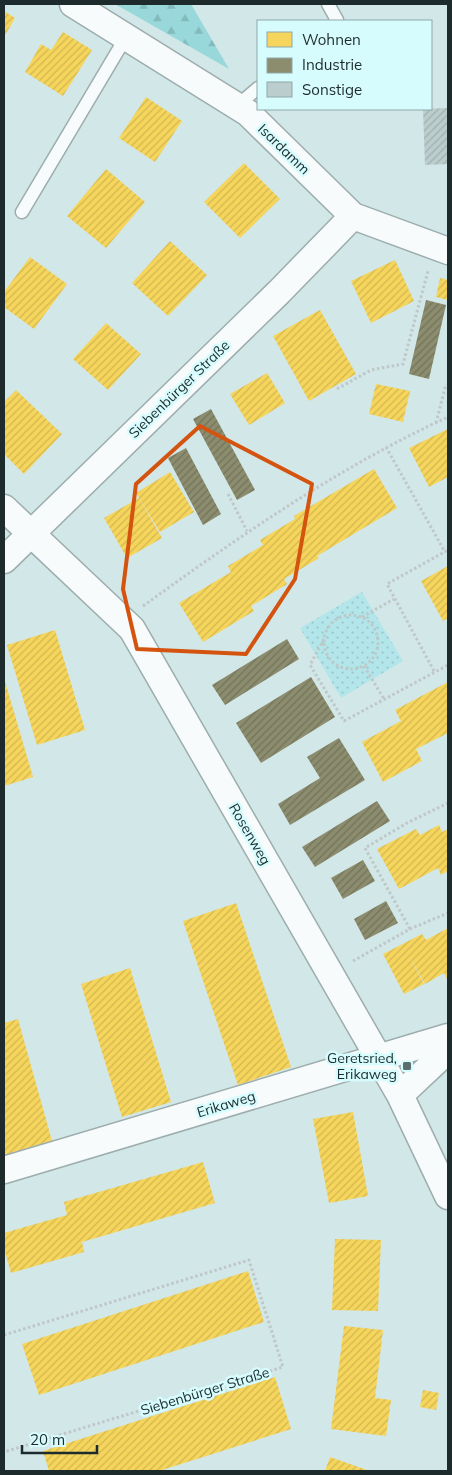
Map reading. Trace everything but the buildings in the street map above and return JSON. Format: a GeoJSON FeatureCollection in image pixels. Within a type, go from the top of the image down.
{"type":"FeatureCollection","features":[{"type":"Feature","properties":{"kind":"street","name":"Isardamm"},"geometry":{"type":"LineString","coordinates":[[73,4],[248,113],[353,216],[441,249]]}},
{"type":"Feature","properties":{"kind":"street","name":"Siebenbürger Straße"},"geometry":{"type":"LineString","coordinates":[[4,560],[280,292],[353,216]]}},
{"type":"Feature","properties":{"kind":"street","name":"Rosenweg"},"geometry":{"type":"LineString","coordinates":[[4,508],[132,629],[400,1095],[448,1196]]}},
{"type":"Feature","properties":{"kind":"street","name":"Erikaweg"},"geometry":{"type":"LineString","coordinates":[[4,1170],[448,1037]]}},
{"type":"Feature","properties":{"kind":"street"},"geometry":{"type":"LineString","coordinates":[[400,1095],[448,1050]]}},
{"type":"Feature","properties":{"kind":"lane"},"geometry":{"type":"LineString","coordinates":[[328,4],[337,20]]}},
{"type":"Feature","properties":{"kind":"lane"},"geometry":{"type":"LineString","coordinates":[[22,212],[126,37]]}},
{"type":"Feature","properties":{"kind":"lane"},"geometry":{"type":"LineString","coordinates":[[237,106],[257,89]]}},
{"type":"Feature","properties":{"kind":"path"},"geometry":{"type":"LineString","coordinates":[[337,388],[372,370],[403,364],[441,249]]}},
{"type":"Feature","properties":{"kind":"path"},"geometry":{"type":"LineString","coordinates":[[436,423],[446,384]]}},
{"type":"Feature","properties":{"kind":"path"},"geometry":{"type":"LineString","coordinates":[[124,620],[247,531],[386,447],[448,417]]}},
{"type":"Feature","properties":{"kind":"path"},"geometry":{"type":"LineString","coordinates":[[386,447],[447,551],[387,584],[434,671]]}},
{"type":"Feature","properties":{"kind":"path"},"geometry":{"type":"LineString","coordinates":[[228,494],[247,531]]}},
{"type":"Feature","properties":{"kind":"path"},"geometry":{"type":"LineString","coordinates":[[361,617],[374,628],[377,636],[376,653],[364,666],[348,669],[332,662],[324,648],[326,631],[337,619],[345,616],[361,617],[394,599]]}},
{"type":"Feature","properties":{"kind":"path"},"geometry":{"type":"LineString","coordinates":[[324,639],[310,665],[344,722],[448,665]]}},
{"type":"Feature","properties":{"kind":"path"},"geometry":{"type":"LineString","coordinates":[[364,666],[384,699]]}},
{"type":"Feature","properties":{"kind":"path"},"geometry":{"type":"LineString","coordinates":[[410,929],[365,848],[407,823],[448,803]]}},
{"type":"Feature","properties":{"kind":"path"},"geometry":{"type":"LineString","coordinates":[[330,974],[410,929],[448,914]]}},
{"type":"Feature","properties":{"kind":"path","name":"Siebenbürger Straße"},"geometry":{"type":"LineString","coordinates":[[4,1334],[249,1260],[283,1367],[4,1452]]}},
{"type":"Feature","properties":{"kind":"highlighted area"},"geometry":{"type":"Polygon","coordinates":[[[200,426],[312,484],[295,579],[246,654],[137,649],[123,589],[136,484],[200,426]]]}},
{"type":"Feature","properties":{"kind":"shaded area"},"geometry":{"type":"Polygon","coordinates":[[[362,592],[403,661],[341,698],[300,628],[362,592]]]}},
{"type":"Feature","properties":{"kind":"green space"},"geometry":{"type":"Polygon","coordinates":[[[115,4],[191,4],[229,69],[115,4]]]}},
{"type":"Feature","properties":{"kind":"place","name":"Geretsried, Erikaweg"},"geometry":{"type":"Point","coordinates":[407,1066]}}]}
